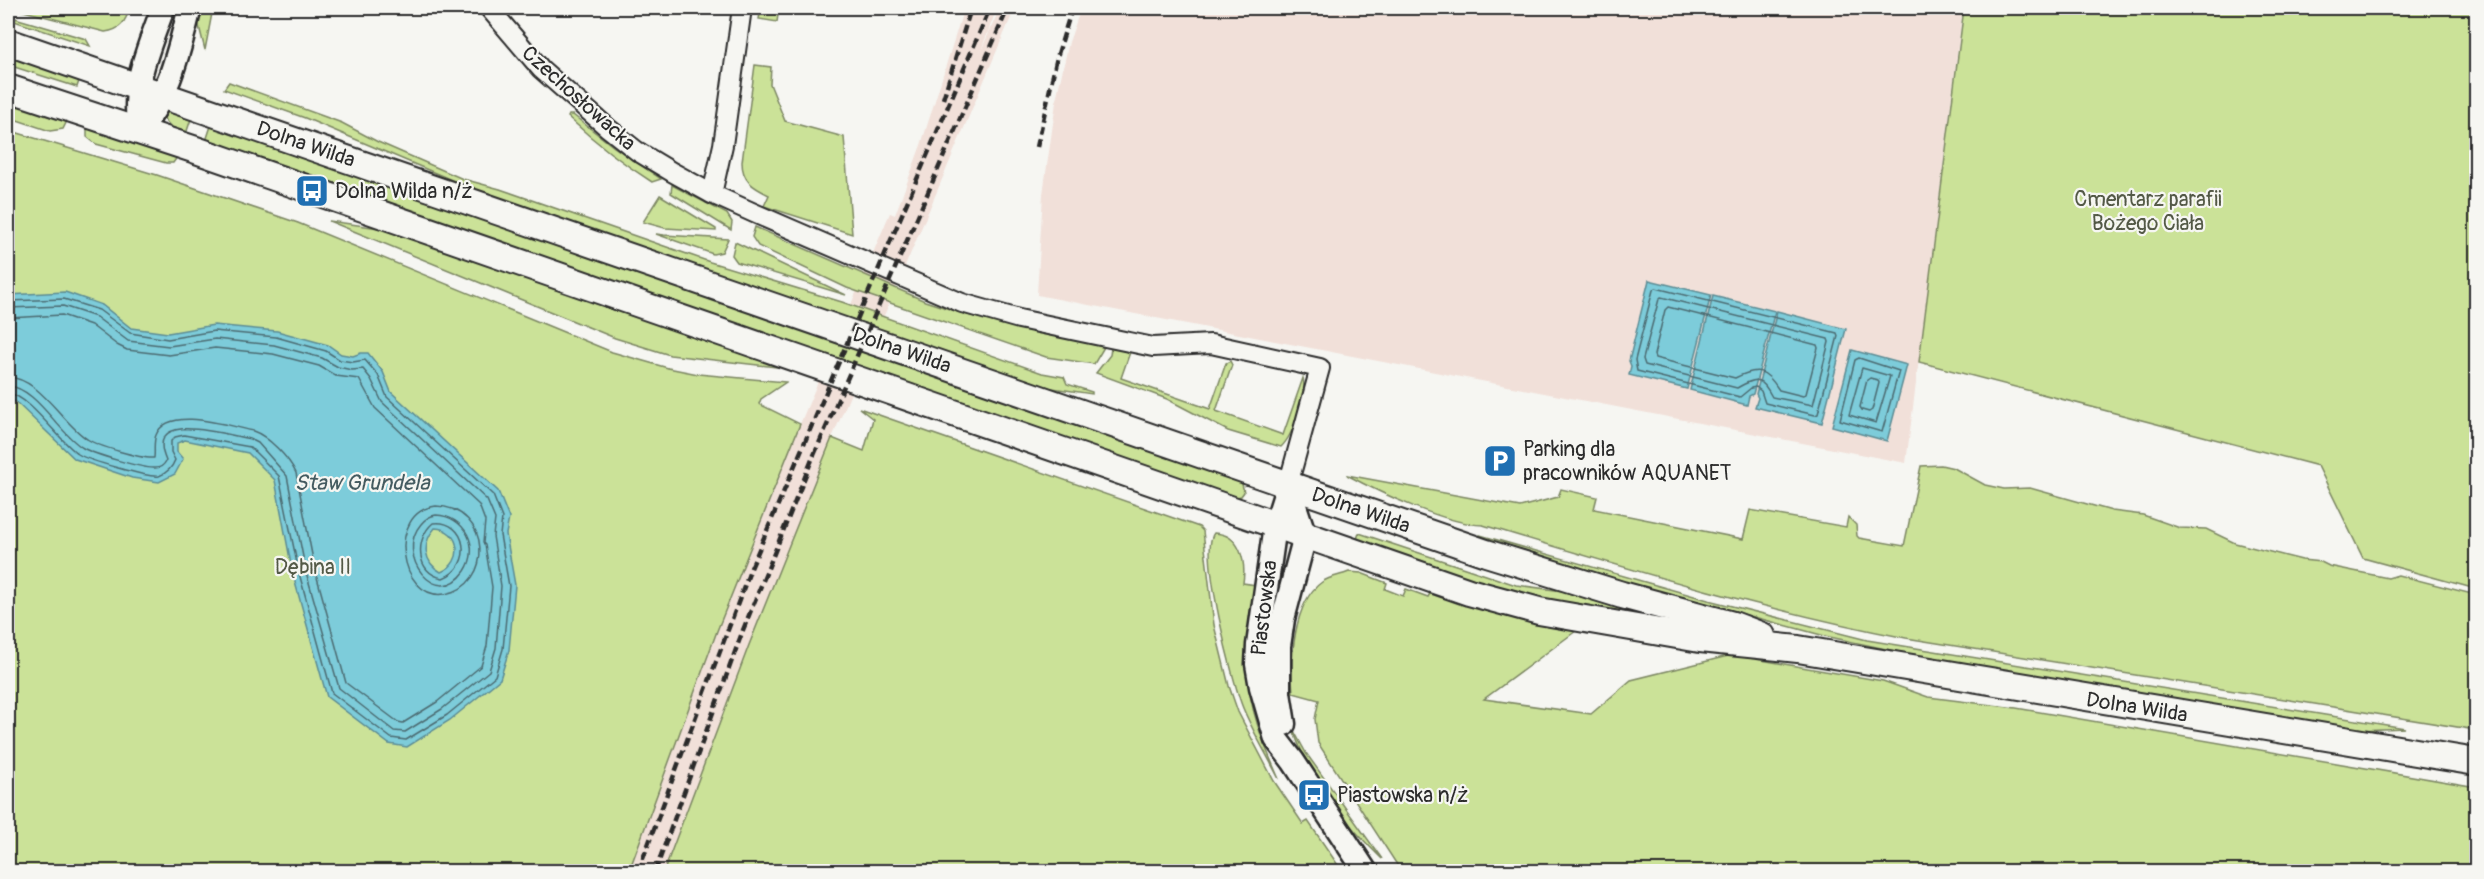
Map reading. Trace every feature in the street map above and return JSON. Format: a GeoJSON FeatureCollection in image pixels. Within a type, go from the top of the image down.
{"type":"FeatureCollection","features":[{"type":"Feature","properties":{"kind":"main road","name":"Dolna Wilda"},"geometry":{"type":"LineString","coordinates":[[8,42],[164,94],[1288,485],[1557,575],[1733,625],[1798,649]]}},
{"type":"Feature","properties":{"kind":"main road","name":"Dolna Wilda"},"geometry":{"type":"LineString","coordinates":[[8,88],[139,131],[1439,583],[1517,606],[1700,639],[1798,649],[2476,762]]}},
{"type":"Feature","properties":{"kind":"street"},"geometry":{"type":"LineString","coordinates":[[139,131],[135,100],[137,85],[163,8]]}},
{"type":"Feature","properties":{"kind":"street"},"geometry":{"type":"LineString","coordinates":[[139,131],[157,109],[164,94],[190,8]]}},
{"type":"Feature","properties":{"kind":"street","name":"Czechosłowacka"},"geometry":{"type":"LineString","coordinates":[[489,8],[536,63],[591,115],[637,151],[712,194],[962,303],[1019,319],[1153,347],[1210,344],[1320,368]]}},
{"type":"Feature","properties":{"kind":"street"},"geometry":{"type":"LineString","coordinates":[[712,194],[723,145],[742,8]]}},
{"type":"Feature","properties":{"kind":"street","name":"Piastowska"},"geometry":{"type":"LineString","coordinates":[[1320,368],[1275,526],[1257,664],[1276,739],[1366,872]]}},
{"type":"Feature","properties":{"kind":"street"},"geometry":{"type":"LineString","coordinates":[[1288,485],[1305,536]]}},
{"type":"Feature","properties":{"kind":"street","name":"Piastowska"},"geometry":{"type":"LineString","coordinates":[[1293,761],[1281,712],[1277,667],[1283,619],[1305,536]]}},
{"type":"Feature","properties":{"kind":"shaded area"},"geometry":{"type":"Polygon","coordinates":[[[964,8],[997,8],[980,53],[1000,8],[1015,8],[832,438],[749,645],[664,871],[629,872],[717,631],[800,424],[890,213],[895,215],[921,145],[964,8]]]}},
{"type":"Feature","properties":{"kind":"shaded area"},"geometry":{"type":"Polygon","coordinates":[[[1081,8],[1963,8],[1906,463],[1037,295],[1043,194],[1057,95],[1069,42],[1081,8]]]}},
{"type":"Feature","properties":{"kind":"green space"},"geometry":{"type":"Polygon","coordinates":[[[12,8],[130,8],[122,25],[105,32],[12,8]]]}},
{"type":"Feature","properties":{"kind":"green space"},"geometry":{"type":"Polygon","coordinates":[[[200,8],[213,8],[205,50],[197,18],[200,8]]]}},
{"type":"Feature","properties":{"kind":"green space"},"geometry":{"type":"Polygon","coordinates":[[[761,8],[779,8],[777,22],[759,19],[761,8]]]}},
{"type":"Feature","properties":{"kind":"green space","name":"Cmentarz parafii Bożego Ciała"},"geometry":{"type":"Polygon","coordinates":[[[1964,8],[2476,8],[2476,589],[2363,558],[2318,466],[1919,362],[1964,8]]]}},
{"type":"Feature","properties":{"kind":"green space"},"geometry":{"type":"Polygon","coordinates":[[[8,16],[86,39],[90,46],[8,19],[8,16]]]}},
{"type":"Feature","properties":{"kind":"green space"},"geometry":{"type":"Polygon","coordinates":[[[8,54],[80,78],[77,87],[8,65],[8,54]]]}},
{"type":"Feature","properties":{"kind":"green space"},"geometry":{"type":"Polygon","coordinates":[[[755,65],[771,67],[770,84],[785,121],[844,137],[852,234],[764,206],[769,195],[746,179],[742,162],[755,65]]]}},
{"type":"Feature","properties":{"kind":"green space"},"geometry":{"type":"Polygon","coordinates":[[[229,82],[342,123],[378,142],[463,179],[500,189],[710,262],[842,302],[1042,373],[1064,377],[1067,384],[1092,392],[1092,394],[1039,386],[466,186],[305,118],[224,89],[229,82]]]}},
{"type":"Feature","properties":{"kind":"green space"},"geometry":{"type":"Polygon","coordinates":[[[8,100],[68,119],[63,129],[50,131],[8,117],[8,100]]]}},
{"type":"Feature","properties":{"kind":"green space"},"geometry":{"type":"Polygon","coordinates":[[[166,109],[192,116],[186,134],[171,127],[164,119],[166,109]]]}},
{"type":"Feature","properties":{"kind":"green space"},"geometry":{"type":"Polygon","coordinates":[[[573,115],[661,179],[652,182],[630,167],[588,135],[568,117],[573,115]]]}},
{"type":"Feature","properties":{"kind":"green space"},"geometry":{"type":"Polygon","coordinates":[[[212,123],[1239,481],[1244,492],[1241,496],[1233,498],[206,141],[212,123]]]}},
{"type":"Feature","properties":{"kind":"green space"},"geometry":{"type":"Polygon","coordinates":[[[87,126],[178,156],[173,163],[166,163],[96,144],[87,137],[87,126]]]}},
{"type":"Feature","properties":{"kind":"green space","name":"Dębina II"},"geometry":{"type":"Polygon","coordinates":[[[8,130],[157,175],[298,223],[612,352],[698,374],[786,382],[761,399],[759,404],[800,424],[717,631],[629,871],[8,872],[8,130]]]}},
{"type":"Feature","properties":{"kind":"green space"},"geometry":{"type":"Polygon","coordinates":[[[672,185],[727,214],[732,222],[731,230],[671,193],[672,185]]]}},
{"type":"Feature","properties":{"kind":"green space"},"geometry":{"type":"Polygon","coordinates":[[[660,195],[716,231],[665,228],[643,222],[660,195]]]}},
{"type":"Feature","properties":{"kind":"green space"},"geometry":{"type":"Polygon","coordinates":[[[329,221],[386,229],[785,368],[670,355],[615,338],[329,221]]]}},
{"type":"Feature","properties":{"kind":"green space"},"geometry":{"type":"Polygon","coordinates":[[[755,227],[925,301],[971,316],[1104,347],[1094,364],[1046,357],[847,288],[758,246],[752,237],[755,227]]]}},
{"type":"Feature","properties":{"kind":"green space"},"geometry":{"type":"Polygon","coordinates":[[[656,234],[728,239],[722,252],[713,254],[656,234]]]}},
{"type":"Feature","properties":{"kind":"green space"},"geometry":{"type":"Polygon","coordinates":[[[735,242],[846,295],[737,262],[732,255],[735,242]]]}},
{"type":"Feature","properties":{"kind":"green space"},"geometry":{"type":"Polygon","coordinates":[[[1111,348],[1130,352],[1121,378],[1210,409],[1226,363],[1230,361],[1232,365],[1216,411],[1283,435],[1303,378],[1301,404],[1286,442],[1281,447],[1228,431],[1167,399],[1096,373],[1110,355],[1111,348]]]}},
{"type":"Feature","properties":{"kind":"green space"},"geometry":{"type":"Polygon","coordinates":[[[859,408],[1199,527],[1203,531],[1214,625],[1238,712],[1274,781],[1303,824],[1308,821],[1342,871],[664,871],[749,645],[832,438],[864,451],[873,419],[859,408]]]}},
{"type":"Feature","properties":{"kind":"green space"},"geometry":{"type":"Polygon","coordinates":[[[1941,465],[1954,468],[1985,485],[2004,489],[2030,488],[2112,511],[2143,515],[2180,528],[2206,529],[2235,543],[2302,560],[2321,562],[2329,566],[2388,578],[2398,575],[2476,595],[2476,730],[1906,638],[1852,627],[1693,587],[1483,525],[1451,519],[1395,498],[1347,475],[1520,507],[1558,497],[1561,489],[1597,497],[1594,509],[1743,539],[1750,510],[1846,527],[1848,517],[1856,525],[1859,538],[1904,546],[1921,466],[1941,465]]]}},
{"type":"Feature","properties":{"kind":"green space"},"geometry":{"type":"Polygon","coordinates":[[[1214,533],[1230,538],[1236,544],[1244,566],[1243,583],[1256,585],[1248,682],[1253,710],[1279,779],[1243,708],[1232,673],[1214,590],[1211,544],[1214,533]]]}},
{"type":"Feature","properties":{"kind":"green space"},"geometry":{"type":"Polygon","coordinates":[[[1359,533],[1516,585],[1563,591],[1671,621],[1552,604],[1488,587],[1356,542],[1359,533]]]}},
{"type":"Feature","properties":{"kind":"green space"},"geometry":{"type":"Polygon","coordinates":[[[1480,535],[1708,600],[1867,640],[2405,728],[2360,730],[1928,658],[1825,636],[1574,569],[1477,537],[1480,535]]]}},
{"type":"Feature","properties":{"kind":"green space"},"geometry":{"type":"Polygon","coordinates":[[[1349,572],[1361,573],[1387,583],[1385,589],[1403,596],[1406,589],[1428,597],[1431,592],[1459,602],[1580,628],[1484,699],[1591,714],[1631,680],[1732,655],[1883,681],[1928,697],[2016,708],[2476,787],[2476,871],[1401,871],[1318,743],[1315,719],[1319,700],[1293,693],[1293,649],[1299,617],[1305,603],[1312,591],[1322,582],[1349,572]]]}},
{"type":"Feature","properties":{"kind":"green space"},"geometry":{"type":"Polygon","coordinates":[[[1293,729],[1306,753],[1382,859],[1355,831],[1318,783],[1293,729]]]}},
{"type":"Feature","properties":{"kind":"water"},"geometry":{"type":"Polygon","coordinates":[[[1649,280],[1711,295],[1687,389],[1629,375],[1631,366],[1629,361],[1649,280]]]}},
{"type":"Feature","properties":{"kind":"water","name":"Staw Grundela"},"geometry":{"type":"Polygon","coordinates":[[[65,292],[102,305],[131,328],[168,333],[214,325],[277,331],[328,345],[341,354],[353,356],[368,353],[383,372],[391,392],[498,491],[509,518],[506,534],[515,585],[509,650],[500,679],[450,720],[407,747],[389,744],[327,697],[293,575],[275,480],[248,453],[185,440],[177,443],[177,452],[183,459],[175,474],[159,482],[132,478],[75,459],[16,402],[8,398],[8,295],[65,292]],[[435,528],[426,546],[428,558],[441,572],[449,568],[457,554],[455,540],[444,530],[435,528]]]}},
{"type":"Feature","properties":{"kind":"water"},"geometry":{"type":"Polygon","coordinates":[[[1713,296],[1775,311],[1753,394],[1749,396],[1747,405],[1690,390],[1713,296]]]}},
{"type":"Feature","properties":{"kind":"water"},"geometry":{"type":"Polygon","coordinates":[[[1777,311],[1846,329],[1822,423],[1755,407],[1758,398],[1756,394],[1777,311]]]}},
{"type":"Feature","properties":{"kind":"water"},"geometry":{"type":"Polygon","coordinates":[[[1852,350],[1907,365],[1887,441],[1832,426],[1852,350]]]}},
{"type":"Feature","properties":{"kind":"railway"},"geometry":{"type":"LineString","coordinates":[[943,99],[971,8]]}},
{"type":"Feature","properties":{"kind":"railway"},"geometry":{"type":"LineString","coordinates":[[638,872],[751,568],[990,8]]}},
{"type":"Feature","properties":{"kind":"railway"},"geometry":{"type":"LineString","coordinates":[[655,872],[743,630],[811,462],[1008,8]]}},
{"type":"Feature","properties":{"kind":"railway"},"geometry":{"type":"LineString","coordinates":[[1037,147],[1057,57],[1072,8]]}},
{"type":"Feature","properties":{"kind":"place","name":"Dolna Wilda n/ż"},"geometry":{"type":"Point","coordinates":[312,191]}},
{"type":"Feature","properties":{"kind":"place","name":"Parking dla pracowników AQUANET"},"geometry":{"type":"Point","coordinates":[1500,461]}},
{"type":"Feature","properties":{"kind":"place","name":"Piastowska n/ż"},"geometry":{"type":"Point","coordinates":[1314,795]}}]}
